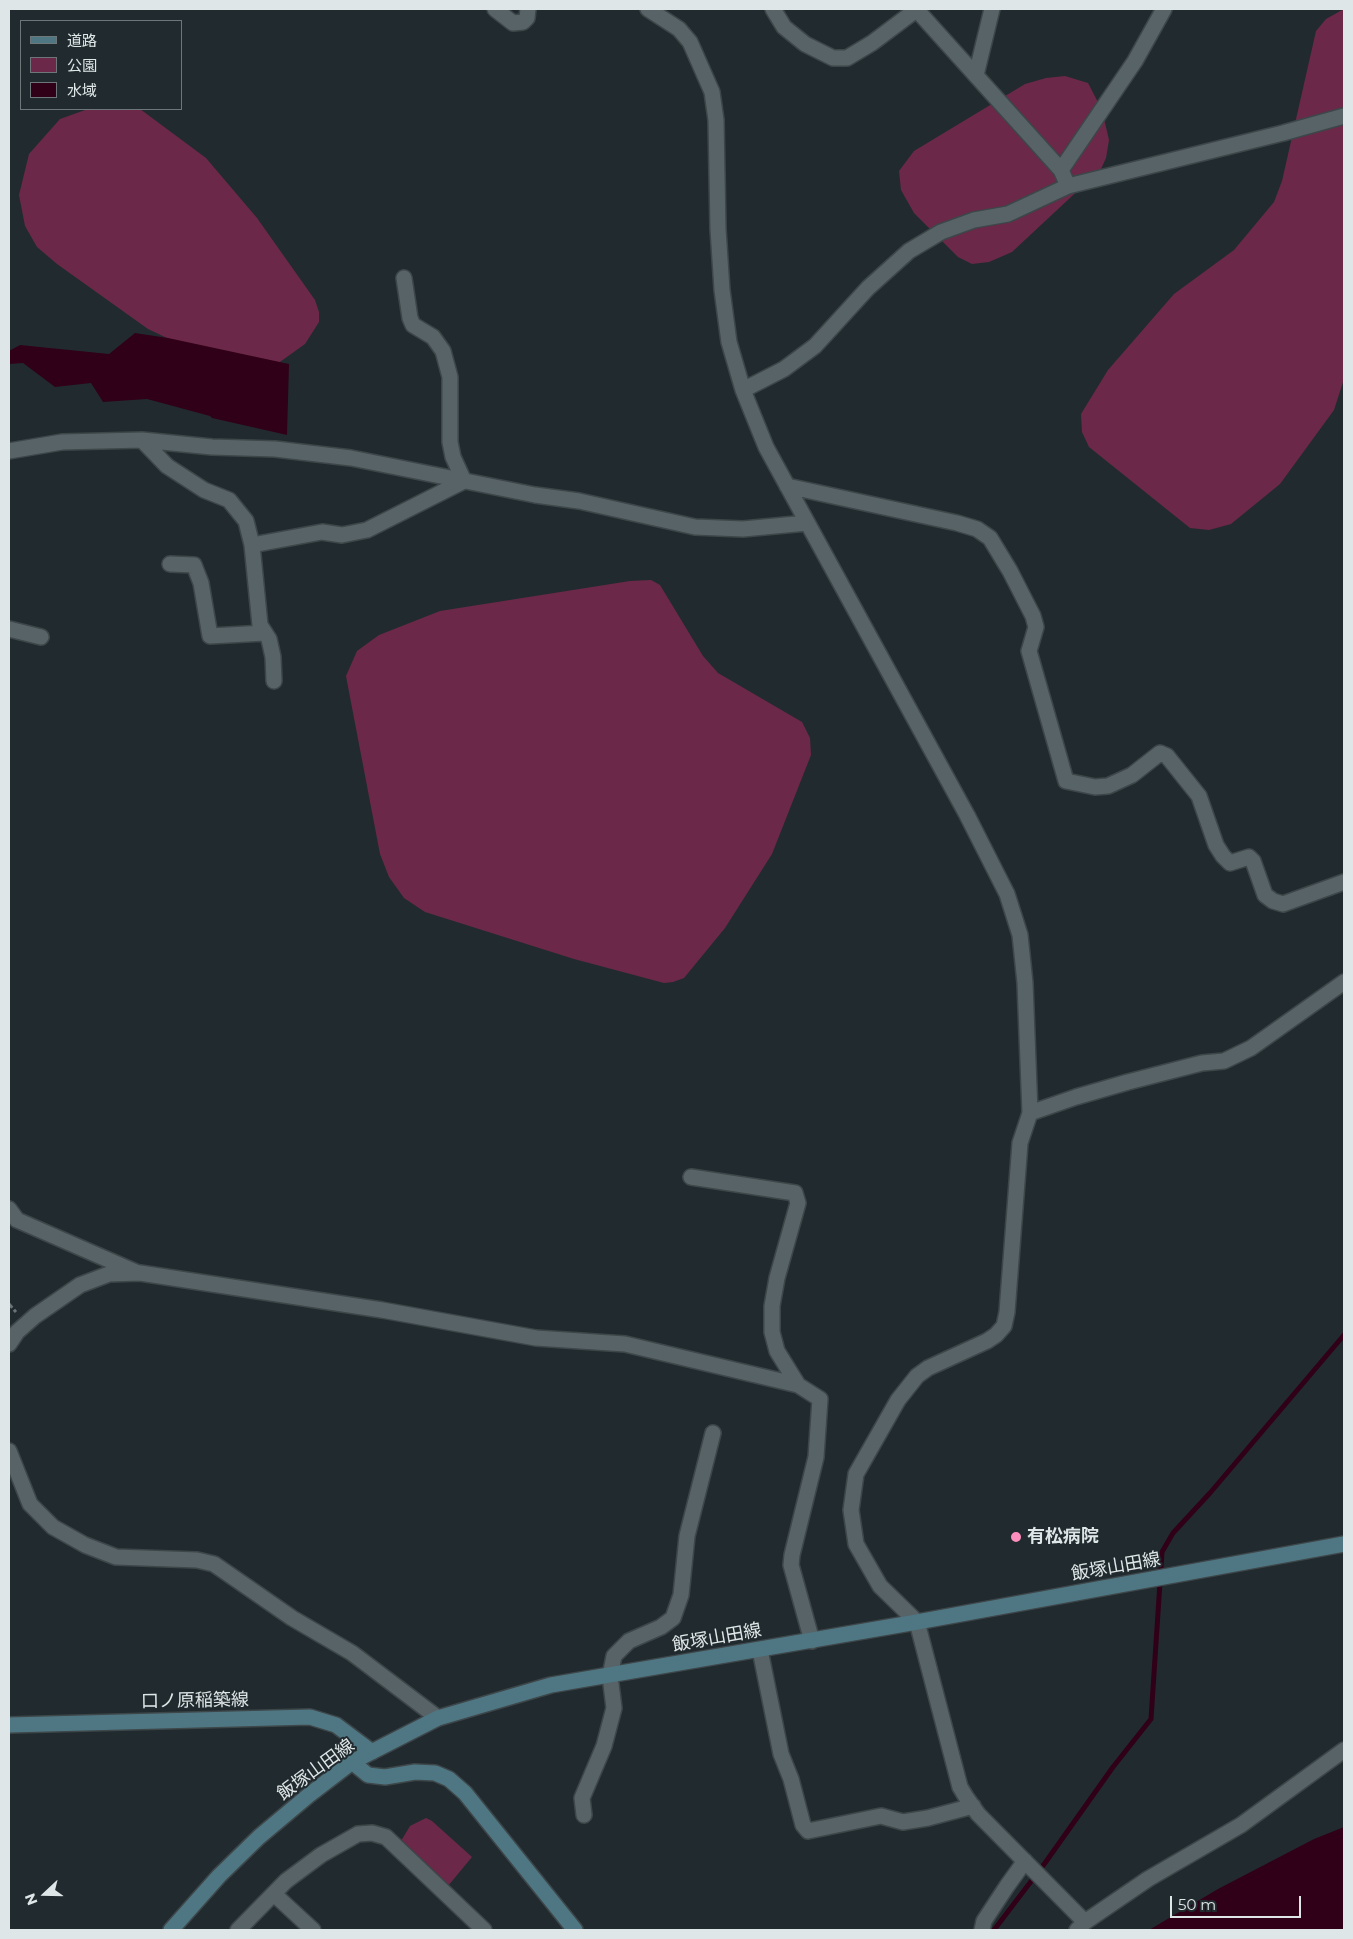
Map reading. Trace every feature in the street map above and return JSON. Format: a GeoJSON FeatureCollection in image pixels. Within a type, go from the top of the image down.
{"type":"FeatureCollection","features":[{"type":"Feature","properties":{"kind":"main road","name":"飯塚山田線"},"geometry":{"type":"LineString","coordinates":[[171,1930],[219,1876],[259,1837],[352,1762],[438,1718],[551,1685],[812,1641],[1344,1544]]}},
{"type":"Feature","properties":{"kind":"main road","name":"口ノ原稲築線"},"geometry":{"type":"LineString","coordinates":[[9,1725],[310,1717],[336,1725],[372,1752]]}},
{"type":"Feature","properties":{"kind":"main road"},"geometry":{"type":"LineString","coordinates":[[352,1762],[368,1774],[385,1777],[415,1772],[435,1773],[449,1779],[464,1794],[575,1930]]}},
{"type":"Feature","properties":{"kind":"street"},"geometry":{"type":"LineString","coordinates":[[495,9],[513,23],[523,22],[527,18],[528,9]]}},
{"type":"Feature","properties":{"kind":"street"},"geometry":{"type":"LineString","coordinates":[[648,9],[679,29],[690,42],[712,92],[716,120],[718,229],[722,290],[729,342],[743,390],[766,447],[967,815],[1007,894],[1020,935],[1025,982],[1030,1113],[1020,1143],[1007,1312],[1004,1326],[987,1341],[928,1368],[917,1376],[898,1400],[856,1474],[851,1510],[856,1544],[880,1586],[917,1622],[960,1787],[973,1806],[1043,1880],[1081,1926],[1148,1879],[1241,1825],[1344,1750]]}},
{"type":"Feature","properties":{"kind":"street"},"geometry":{"type":"LineString","coordinates":[[773,9],[784,27],[805,44],[833,58],[847,58],[872,43],[916,9],[1061,170],[1068,186]]}},
{"type":"Feature","properties":{"kind":"street"},"geometry":{"type":"LineString","coordinates":[[976,75],[992,9]]}},
{"type":"Feature","properties":{"kind":"street"},"geometry":{"type":"LineString","coordinates":[[1061,170],[1135,61],[1164,9]]}},
{"type":"Feature","properties":{"kind":"street"},"geometry":{"type":"LineString","coordinates":[[743,390],[784,369],[815,346],[868,288],[909,251],[941,232],[974,220],[1008,214],[1068,186],[1344,116]]}},
{"type":"Feature","properties":{"kind":"street"},"geometry":{"type":"LineString","coordinates":[[404,278],[410,318],[413,325],[433,337],[443,351],[450,377],[450,442],[453,456],[464,481]]}},
{"type":"Feature","properties":{"kind":"street"},"geometry":{"type":"LineString","coordinates":[[142,440],[167,466],[204,490],[229,500],[246,522],[252,545],[260,625],[269,639],[273,657],[274,681]]}},
{"type":"Feature","properties":{"kind":"street"},"geometry":{"type":"LineString","coordinates":[[9,451],[62,442],[142,440],[212,447],[275,449],[351,458],[535,496],[579,502],[695,527],[743,529],[807,523]]}},
{"type":"Feature","properties":{"kind":"street"},"geometry":{"type":"LineString","coordinates":[[252,545],[322,532],[342,535],[367,530],[464,481]]}},
{"type":"Feature","properties":{"kind":"street"},"geometry":{"type":"LineString","coordinates":[[787,486],[957,523],[977,529],[990,538],[1010,571],[1033,616],[1036,627],[1029,651],[1066,781],[1095,787],[1108,786],[1132,775],[1160,753],[1167,756],[1199,796],[1216,845],[1223,856],[1230,863],[1249,858],[1253,861],[1265,895],[1273,902],[1283,904],[1344,882]]}},
{"type":"Feature","properties":{"kind":"street"},"geometry":{"type":"LineString","coordinates":[[170,564],[194,565],[201,583],[210,636],[265,633]]}},
{"type":"Feature","properties":{"kind":"street"},"geometry":{"type":"LineString","coordinates":[[9,629],[41,637]]}},
{"type":"Feature","properties":{"kind":"street"},"geometry":{"type":"LineString","coordinates":[[1030,1113],[1128,1082],[1202,1064],[1224,1061],[1251,1048],[1344,982]]}},
{"type":"Feature","properties":{"kind":"street"},"geometry":{"type":"LineString","coordinates":[[691,1177],[795,1193],[798,1203],[777,1278],[772,1306],[772,1332],[778,1351],[798,1385]]}},
{"type":"Feature","properties":{"kind":"street"},"geometry":{"type":"LineString","coordinates":[[9,1209],[17,1220],[140,1273]]}},
{"type":"Feature","properties":{"kind":"street"},"geometry":{"type":"LineString","coordinates":[[9,1344],[17,1332],[35,1316],[80,1285],[109,1274],[140,1273],[382,1310],[536,1338],[625,1344],[798,1385],[820,1399],[816,1457],[791,1565],[812,1641]]}},
{"type":"Feature","properties":{"kind":"street"},"geometry":{"type":"LineString","coordinates":[[584,1815],[582,1798],[604,1746],[614,1708],[610,1676],[614,1656],[630,1641],[661,1627],[673,1618],[681,1595],[686,1536],[713,1433]]}},
{"type":"Feature","properties":{"kind":"street"},"geometry":{"type":"LineString","coordinates":[[9,1451],[30,1504],[53,1527],[85,1544],[116,1557],[197,1560],[214,1564],[292,1618],[352,1653],[438,1718]]}},
{"type":"Feature","properties":{"kind":"street"},"geometry":{"type":"LineString","coordinates":[[760,1650],[781,1754],[791,1779],[803,1824],[808,1831],[881,1816],[903,1822],[928,1818],[973,1806]]}},
{"type":"Feature","properties":{"kind":"street"},"geometry":{"type":"LineString","coordinates":[[238,1930],[286,1881],[321,1856],[358,1834],[372,1833],[386,1837],[484,1930]]}},
{"type":"Feature","properties":{"kind":"street"},"geometry":{"type":"LineString","coordinates":[[982,1930],[984,1921],[993,1907],[1027,1864]]}},
{"type":"Feature","properties":{"kind":"street"},"geometry":{"type":"LineString","coordinates":[[274,1894],[313,1930]]}},
{"type":"Feature","properties":{"kind":"green space"},"geometry":{"type":"Polygon","coordinates":[[[1344,9],[1344,379],[1334,410],[1280,484],[1231,524],[1209,530],[1190,528],[1089,447],[1082,432],[1081,414],[1108,370],[1174,294],[1234,250],[1274,202],[1282,181],[1316,31],[1326,19],[1344,9]]]}},
{"type":"Feature","properties":{"kind":"green space"},"geometry":{"type":"Polygon","coordinates":[[[1065,76],[1088,83],[1102,110],[1109,140],[1106,158],[1101,169],[1012,252],[989,262],[972,264],[958,257],[914,213],[901,190],[899,171],[914,151],[1025,84],[1046,78],[1065,76]]]}},
{"type":"Feature","properties":{"kind":"green space"},"geometry":{"type":"Polygon","coordinates":[[[85,110],[141,110],[206,158],[257,218],[315,300],[319,312],[319,322],[305,344],[270,369],[239,372],[148,329],[57,264],[37,247],[25,226],[19,195],[29,154],[60,119],[85,110]]]}},
{"type":"Feature","properties":{"kind":"green space"},"geometry":{"type":"Polygon","coordinates":[[[651,580],[660,585],[703,656],[718,673],[802,722],[810,738],[811,755],[772,854],[725,928],[684,978],[664,983],[574,959],[425,912],[404,898],[389,877],[380,854],[346,676],[357,651],[379,635],[440,611],[630,581],[651,580]]]}},
{"type":"Feature","properties":{"kind":"green space"},"geometry":{"type":"Polygon","coordinates":[[[426,1818],[432,1821],[472,1857],[448,1886],[401,1841],[410,1826],[426,1818]]]}},
{"type":"Feature","properties":{"kind":"water"},"geometry":{"type":"Polygon","coordinates":[[[135,333],[168,338],[289,364],[287,435],[212,418],[147,399],[103,402],[91,383],[55,387],[23,363],[9,364],[9,351],[20,345],[109,354],[135,333]]]}},
{"type":"Feature","properties":{"kind":"water"},"geometry":{"type":"Polygon","coordinates":[[[1344,1827],[1344,1930],[1149,1930],[1218,1889],[1314,1839],[1344,1827]]]}},
{"type":"Feature","properties":{"kind":"waterway"},"geometry":{"type":"LineString","coordinates":[[994,1930],[1045,1863],[1113,1767],[1151,1719],[1162,1552],[1173,1533],[1210,1493],[1344,1335]]}},
{"type":"Feature","properties":{"kind":"place","name":"有松病院"},"geometry":{"type":"Point","coordinates":[1016,1537]}}]}
